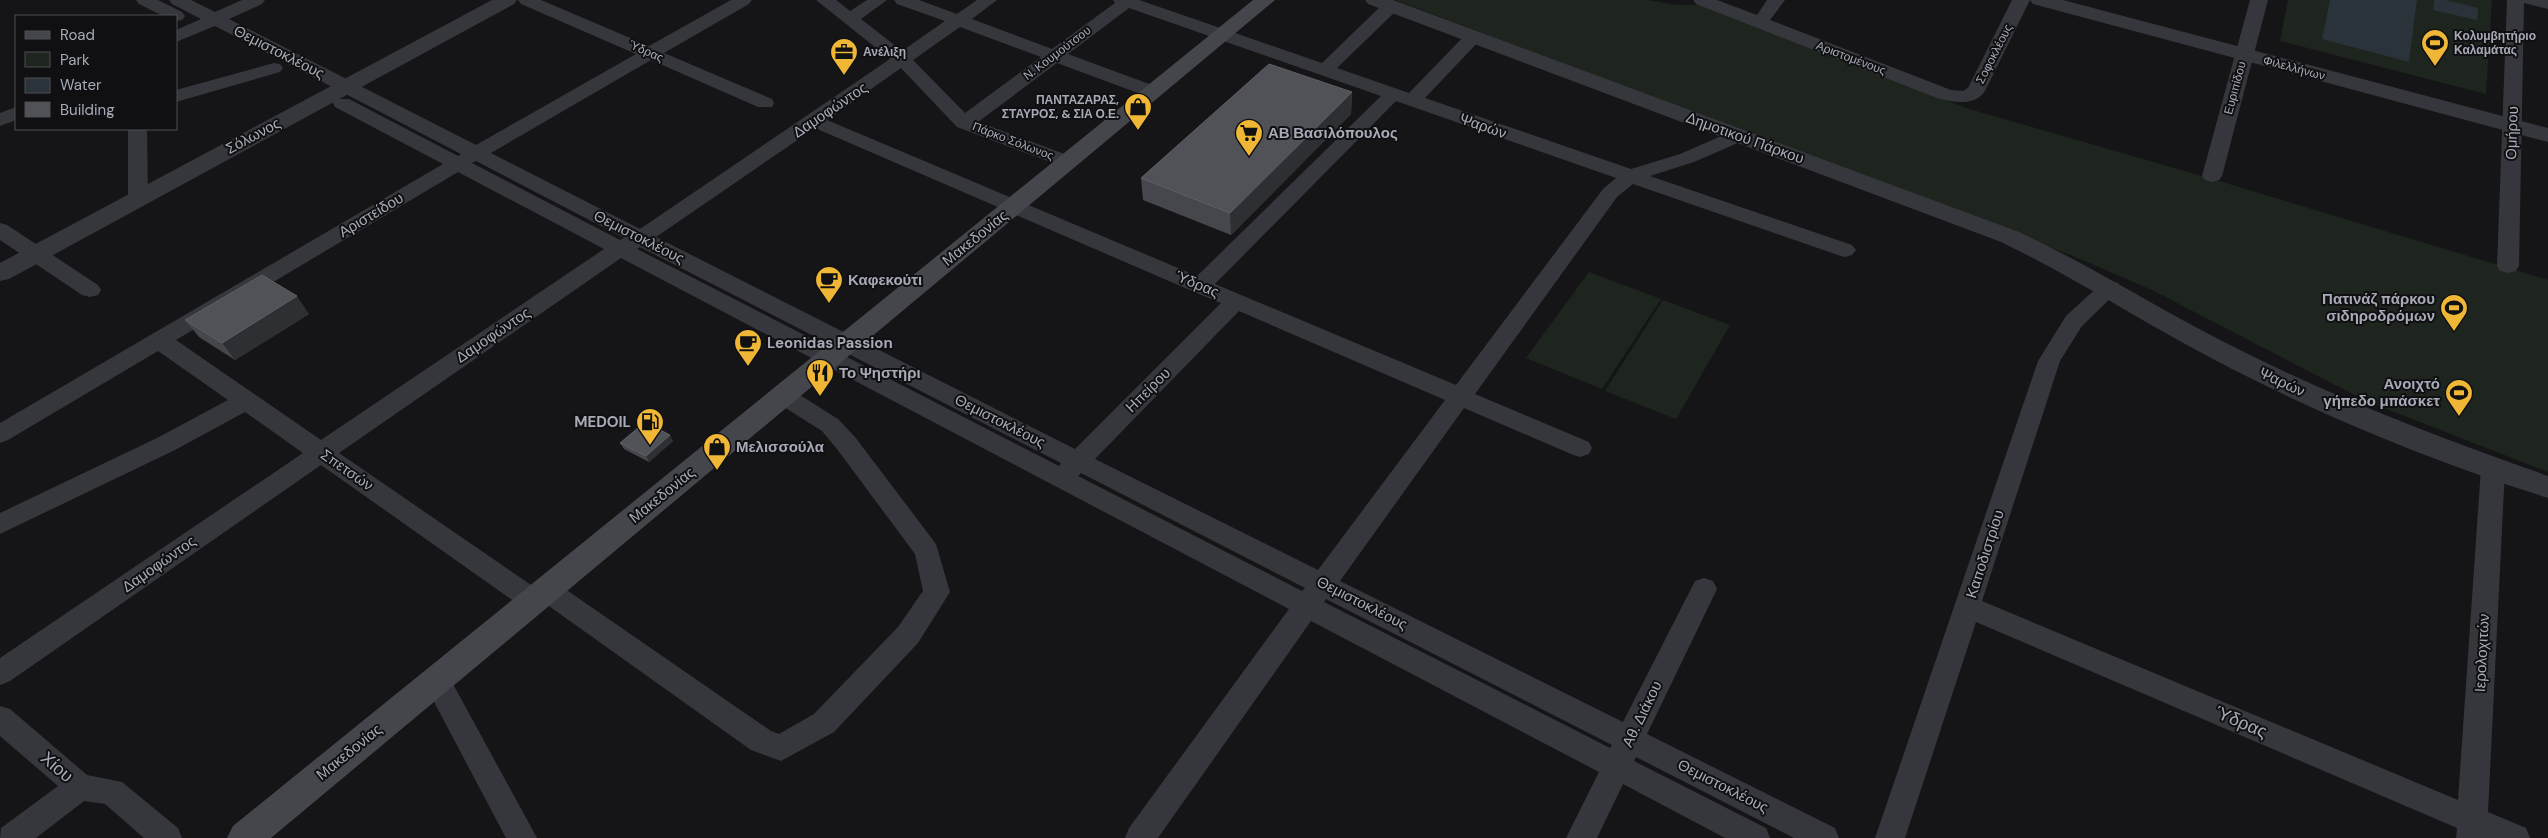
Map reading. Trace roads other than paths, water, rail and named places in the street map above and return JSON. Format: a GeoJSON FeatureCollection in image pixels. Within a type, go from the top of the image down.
{"type":"FeatureCollection","features":[{"type":"Feature","properties":{"kind":"main road","name":"Μακεδονίας"},"geometry":{"type":"LineString","coordinates":[[245,838],[1265,0]]}},
{"type":"Feature","properties":{"kind":"street","name":"Θεμιστοκλέους"},"geometry":{"type":"LineString","coordinates":[[145,0],[174,15]]}},
{"type":"Feature","properties":{"kind":"street","name":"Θεμιστοκλέους"},"geometry":{"type":"LineString","coordinates":[[178,0],[206,23],[274,68],[336,91],[476,153],[641,238],[838,351]]}},
{"type":"Feature","properties":{"kind":"street"},"geometry":{"type":"LineString","coordinates":[[178,36],[256,0]]}},
{"type":"Feature","properties":{"kind":"street","name":"Σόλωνος"},"geometry":{"type":"LineString","coordinates":[[0,273],[507,0]]}},
{"type":"Feature","properties":{"kind":"street","name":"Ύδρας"},"geometry":{"type":"LineString","coordinates":[[527,0],[765,103]]}},
{"type":"Feature","properties":{"kind":"street","name":"Αριστείδου"},"geometry":{"type":"LineString","coordinates":[[0,434],[476,153],[743,0]]}},
{"type":"Feature","properties":{"kind":"street","name":"Πάρκο Σόλωνος"},"geometry":{"type":"LineString","coordinates":[[825,0],[903,60],[964,122],[1068,162]]}},
{"type":"Feature","properties":{"kind":"street"},"geometry":{"type":"LineString","coordinates":[[850,19],[878,0]]}},
{"type":"Feature","properties":{"kind":"street"},"geometry":{"type":"LineString","coordinates":[[904,0],[1153,92]]}},
{"type":"Feature","properties":{"kind":"street","name":"Δαμοφώντος"},"geometry":{"type":"LineString","coordinates":[[0,673],[321,452],[814,121],[988,0]]}},
{"type":"Feature","properties":{"kind":"street","name":"Αριστομένους"},"geometry":{"type":"LineString","coordinates":[[1702,0],[1944,94],[1959,97]]}},
{"type":"Feature","properties":{"kind":"street"},"geometry":{"type":"LineString","coordinates":[[1752,20],[1776,0]]}},
{"type":"Feature","properties":{"kind":"street","name":"Σοφοκλέους"},"geometry":{"type":"LineString","coordinates":[[1959,97],[1970,96],[1976,91],[2021,0]]}},
{"type":"Feature","properties":{"kind":"street","name":"Φιλελλήνων"},"geometry":{"type":"LineString","coordinates":[[2040,0],[2246,49],[2513,119],[2548,122]]}},
{"type":"Feature","properties":{"kind":"street","name":"Φιλελλήνων"},"geometry":{"type":"LineString","coordinates":[[2084,0],[2246,49]]}},
{"type":"Feature","properties":{"kind":"street","name":"Ευριπίδου"},"geometry":{"type":"LineString","coordinates":[[2212,176],[2259,0]]}},
{"type":"Feature","properties":{"kind":"street","name":"Ομήρου"},"geometry":{"type":"LineString","coordinates":[[2508,266],[2516,0]]}},
{"type":"Feature","properties":{"kind":"street"},"geometry":{"type":"LineString","coordinates":[[2531,0],[2548,4]]}},
{"type":"Feature","properties":{"kind":"street","name":"Ψαρών"},"geometry":{"type":"LineString","coordinates":[[1124,1],[1845,250]]}},
{"type":"Feature","properties":{"kind":"street","name":"Ν. Κουμούτσου"},"geometry":{"type":"LineString","coordinates":[[964,122],[1054,56],[1124,1]]}},
{"type":"Feature","properties":{"kind":"street"},"geometry":{"type":"LineString","coordinates":[[1324,71],[1383,3]]}},
{"type":"Feature","properties":{"kind":"street","name":"Δημοτικού Πάρκου"},"geometry":{"type":"LineString","coordinates":[[1383,3],[2010,237],[2110,288]]}},
{"type":"Feature","properties":{"kind":"street","name":"Θεμιστοκλέους"},"geometry":{"type":"LineString","coordinates":[[178,16],[206,23],[336,91],[458,164],[620,250],[838,351],[1315,594],[1630,738],[1824,838]]}},
{"type":"Feature","properties":{"kind":"street"},"geometry":{"type":"LineString","coordinates":[[1412,102],[1474,36]]}},
{"type":"Feature","properties":{"kind":"street"},"geometry":{"type":"LineString","coordinates":[[178,95],[274,68]]}},
{"type":"Feature","properties":{"kind":"street"},"geometry":{"type":"LineString","coordinates":[[1200,286],[1392,94]]}},
{"type":"Feature","properties":{"kind":"street"},"geometry":{"type":"LineString","coordinates":[[0,120],[15,112]]}},
{"type":"Feature","properties":{"kind":"street","name":"Φιλελλήνων"},"geometry":{"type":"LineString","coordinates":[[2513,119],[2548,135]]}},
{"type":"Feature","properties":{"kind":"street","name":"Ύδρας"},"geometry":{"type":"LineString","coordinates":[[814,121],[1580,448]]}},
{"type":"Feature","properties":{"kind":"street"},"geometry":{"type":"LineString","coordinates":[[137,130],[138,198]]}},
{"type":"Feature","properties":{"kind":"street"},"geometry":{"type":"LineString","coordinates":[[1140,838],[1315,594],[1610,193],[1629,175],[1687,158],[1740,135]]}},
{"type":"Feature","properties":{"kind":"street"},"geometry":{"type":"LineString","coordinates":[[0,230],[90,290]]}},
{"type":"Feature","properties":{"kind":"street","name":"Ψαρών"},"geometry":{"type":"LineString","coordinates":[[2110,288],[2207,345],[2299,390],[2398,432],[2548,487]]}},
{"type":"Feature","properties":{"kind":"street","name":"Καποδιστρίου"},"geometry":{"type":"LineString","coordinates":[[1890,838],[2049,361],[2074,321],[2110,288]]}},
{"type":"Feature","properties":{"kind":"street","name":"Ηπείρου"},"geometry":{"type":"LineString","coordinates":[[1070,469],[1236,301]]}},
{"type":"Feature","properties":{"kind":"street","name":"Σπετσών"},"geometry":{"type":"LineString","coordinates":[[159,340],[321,452],[760,742],[781,748],[824,723],[908,636],[937,592],[927,551],[846,443],[830,425],[784,396]]}},
{"type":"Feature","properties":{"kind":"street"},"geometry":{"type":"LineString","coordinates":[[0,524],[166,444],[246,401]]}},
{"type":"Feature","properties":{"kind":"street","name":"Ιερολοχιτών"},"geometry":{"type":"LineString","coordinates":[[2472,829],[2493,468]]}},
{"type":"Feature","properties":{"kind":"street","name":"Αθ. Διάκου"},"geometry":{"type":"LineString","coordinates":[[1581,838],[1704,589]]}},
{"type":"Feature","properties":{"kind":"street","name":"Θεμιστοκλέους"},"geometry":{"type":"LineString","coordinates":[[1315,594],[1617,766],[1756,838]]}},
{"type":"Feature","properties":{"kind":"street","name":"Ύδρας"},"geometry":{"type":"LineString","coordinates":[[1968,606],[2472,829],[2515,838]]}},
{"type":"Feature","properties":{"kind":"street"},"geometry":{"type":"LineString","coordinates":[[437,681],[522,838]]}},
{"type":"Feature","properties":{"kind":"street","name":"Χίου"},"geometry":{"type":"LineString","coordinates":[[0,718],[80,787],[112,792],[167,838]]}},
{"type":"Feature","properties":{"kind":"street"},"geometry":{"type":"LineString","coordinates":[[12,838],[80,787]]}},
{"type":"Feature","properties":{"kind":"water","name":"Κολυμβητήριο Καλαμάτας"},"geometry":{"type":"Polygon","coordinates":[[[2330,0],[2417,0],[2409,62],[2322,39],[2330,0]]]}},
{"type":"Feature","properties":{"kind":"water"},"geometry":{"type":"Polygon","coordinates":[[[2434,0],[2446,0],[2478,8],[2477,20],[2433,10],[2434,0]]]}},
{"type":"Feature","properties":{"kind":"place","name":"Κολυμβητήριο Καλαμάτας"},"geometry":{"type":"Point","coordinates":[2435,67]}},
{"type":"Feature","properties":{"kind":"place","name":"Ανέλιξη"},"geometry":{"type":"Point","coordinates":[844,76]}},
{"type":"Feature","properties":{"kind":"place","name":"ΠΑΝΤΑΖΑΡΑΣ, ΣΤΑΥΡΟΣ, & ΣΙΑ Ο.Ε."},"geometry":{"type":"Point","coordinates":[1138,131]}},
{"type":"Feature","properties":{"kind":"place","name":"ΑΒ Βασιλόπουλος"},"geometry":{"type":"Point","coordinates":[1249,157]}},
{"type":"Feature","properties":{"kind":"place","name":"Καφεκούτι"},"geometry":{"type":"Point","coordinates":[829,304]}},
{"type":"Feature","properties":{"kind":"place","name":"Πατινάζ πάρκου σιδηροδρόμων"},"geometry":{"type":"Point","coordinates":[2454,332]}},
{"type":"Feature","properties":{"kind":"place","name":"Leonidas Passion"},"geometry":{"type":"Point","coordinates":[748,367]}},
{"type":"Feature","properties":{"kind":"place","name":"Το Ψηστήρι"},"geometry":{"type":"Point","coordinates":[820,397]}},
{"type":"Feature","properties":{"kind":"place","name":"Ανοιχτό γήπεδο μπάσκετ"},"geometry":{"type":"Point","coordinates":[2459,417]}},
{"type":"Feature","properties":{"kind":"place","name":"MEDOIL"},"geometry":{"type":"Point","coordinates":[650,446]}},
{"type":"Feature","properties":{"kind":"place","name":"Μελισσούλα"},"geometry":{"type":"Point","coordinates":[717,471]}}]}
